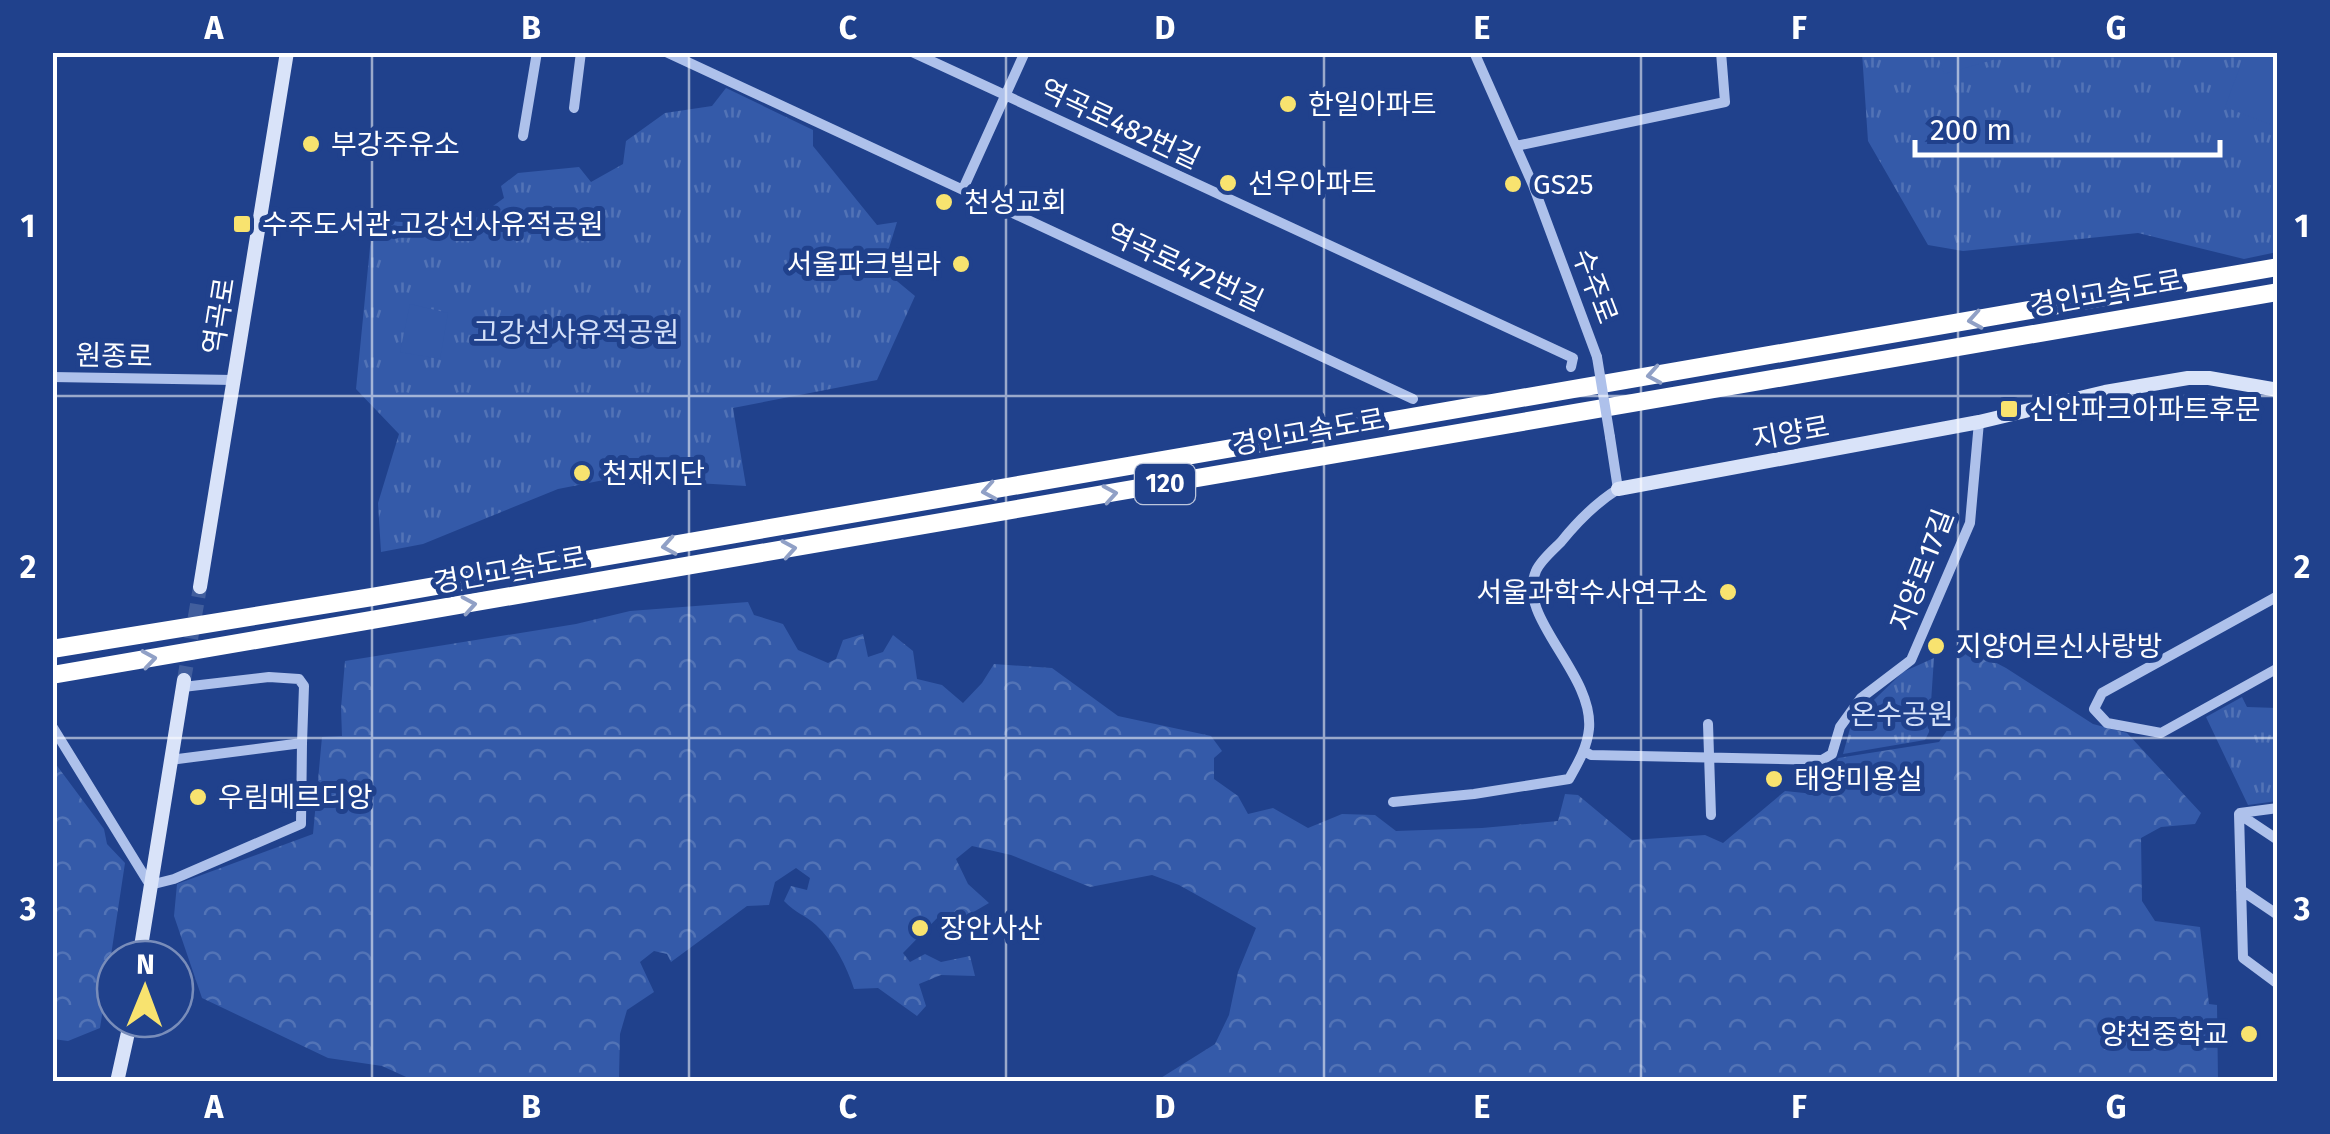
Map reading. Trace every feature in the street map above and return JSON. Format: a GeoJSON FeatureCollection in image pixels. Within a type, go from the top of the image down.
{"type":"FeatureCollection","features":[{"type":"Feature","properties":{"kind":"highway","name":"경인고속도로"},"geometry":{"type":"LineString","coordinates":[[52,648],[372,598],[2278,267]]}},
{"type":"Feature","properties":{"kind":"highway","name":"경인고속도로"},"geometry":{"type":"LineString","coordinates":[[52,674],[2278,292]]}},
{"type":"Feature","properties":{"kind":"street","name":"역곡로"},"geometry":{"type":"LineString","coordinates":[[200,587],[287,52]]}},
{"type":"Feature","properties":{"kind":"street"},"geometry":{"type":"LineString","coordinates":[[524,136],[536,52]]}},
{"type":"Feature","properties":{"kind":"street"},"geometry":{"type":"LineString","coordinates":[[574,108],[581,52]]}},
{"type":"Feature","properties":{"kind":"street","name":"역곡로472번길"},"geometry":{"type":"LineString","coordinates":[[666,52],[1412,399]]}},
{"type":"Feature","properties":{"kind":"street","name":"역곡로482번길"},"geometry":{"type":"LineString","coordinates":[[912,52],[1573,358],[1571,368]]}},
{"type":"Feature","properties":{"kind":"street"},"geometry":{"type":"LineString","coordinates":[[963,188],[1025,52]]}},
{"type":"Feature","properties":{"kind":"street","name":"수주로"},"geometry":{"type":"LineString","coordinates":[[1474,52],[1516,146],[1597,357],[1618,489]]}},
{"type":"Feature","properties":{"kind":"street"},"geometry":{"type":"LineString","coordinates":[[1516,146],[1725,102],[1721,52]]}},
{"type":"Feature","properties":{"kind":"street","name":"원종로"},"geometry":{"type":"LineString","coordinates":[[52,377],[234,380]]}},
{"type":"Feature","properties":{"kind":"street","name":"지양로"},"geometry":{"type":"LineString","coordinates":[[1618,489],[1980,422],[2085,396],[2188,378],[2278,390]]}},
{"type":"Feature","properties":{"kind":"street","name":"지양로17길"},"geometry":{"type":"LineString","coordinates":[[1584,751],[1590,755],[1822,760],[1832,754],[1840,727],[1861,698],[1911,660],[1970,523],[1980,422]]}},
{"type":"Feature","properties":{"kind":"street"},"geometry":{"type":"LineString","coordinates":[[1394,802],[1569,779],[1584,751],[1589,726],[1586,701],[1578,677],[1538,618],[1532,590],[1536,572],[1571,530],[1618,489]]}},
{"type":"Feature","properties":{"kind":"street"},"geometry":{"type":"LineString","coordinates":[[2278,596],[2102,693],[2094,708],[2107,723],[2160,733],[2278,668]]}},
{"type":"Feature","properties":{"kind":"street"},"geometry":{"type":"LineString","coordinates":[[142,939],[150,885],[170,760],[184,684],[270,677],[298,679],[304,686],[301,824],[150,885]]}},
{"type":"Feature","properties":{"kind":"street"},"geometry":{"type":"LineString","coordinates":[[1708,724],[1711,814]]}},
{"type":"Feature","properties":{"kind":"street"},"geometry":{"type":"LineString","coordinates":[[52,726],[150,885]]}},
{"type":"Feature","properties":{"kind":"street"},"geometry":{"type":"LineString","coordinates":[[170,760],[302,743]]}},
{"type":"Feature","properties":{"kind":"street"},"geometry":{"type":"LineString","coordinates":[[2239,814],[2278,808]]}},
{"type":"Feature","properties":{"kind":"street"},"geometry":{"type":"LineString","coordinates":[[2239,814],[2278,840]]}},
{"type":"Feature","properties":{"kind":"street"},"geometry":{"type":"LineString","coordinates":[[2239,814],[2242,958],[2278,984]]}},
{"type":"Feature","properties":{"kind":"street"},"geometry":{"type":"LineString","coordinates":[[2240,890],[2278,915]]}},
{"type":"Feature","properties":{"kind":"street"},"geometry":{"type":"LineString","coordinates":[[117,1082],[127,1039]]}},
{"type":"Feature","properties":{"kind":"green space"},"geometry":{"type":"Polygon","coordinates":[[[1937,52],[2017,53],[1944,74],[1937,52]]]}},
{"type":"Feature","properties":{"kind":"green space"},"geometry":{"type":"Polygon","coordinates":[[[1862,53],[2277,53],[2277,252],[2244,259],[2138,233],[1963,251],[1928,245],[1868,141],[1862,53]]]}},
{"type":"Feature","properties":{"kind":"green space"},"geometry":{"type":"Polygon","coordinates":[[[2245,53],[2277,53],[2277,127],[2225,107],[2245,53]]]}},
{"type":"Feature","properties":{"kind":"green space","name":"고강선사유적공원"},"geometry":{"type":"Polygon","coordinates":[[[726,88],[813,130],[813,146],[877,225],[897,222],[889,248],[895,253],[886,272],[915,296],[877,380],[733,408],[746,486],[614,478],[558,489],[423,544],[381,552],[378,503],[399,434],[356,389],[376,220],[428,224],[478,217],[504,198],[501,186],[518,173],[579,167],[591,182],[623,164],[626,141],[665,113],[712,106],[726,88]]]}},
{"type":"Feature","properties":{"kind":"green space"},"geometry":{"type":"Polygon","coordinates":[[[410,304],[448,313],[440,359],[400,352],[410,304]]]}},
{"type":"Feature","properties":{"kind":"green space"},"geometry":{"type":"Polygon","coordinates":[[[748,602],[754,615],[783,624],[798,650],[828,663],[836,659],[843,640],[863,634],[868,657],[883,652],[893,635],[913,651],[917,679],[942,685],[963,703],[994,664],[1052,668],[1118,716],[1211,736],[1222,751],[1214,758],[1214,779],[1238,796],[1248,814],[1273,808],[1308,828],[1342,814],[1375,815],[1396,831],[1558,821],[1565,794],[1578,795],[1632,840],[1705,835],[1723,843],[1785,791],[1814,794],[1830,778],[1838,758],[1939,742],[1957,716],[1958,643],[2006,668],[2093,724],[2127,733],[2201,813],[2195,824],[2161,827],[2141,838],[2142,901],[2155,921],[2200,927],[2209,1004],[2217,1005],[2218,1081],[1156,1081],[1215,1044],[1229,1015],[1238,972],[1256,928],[1179,885],[1152,875],[1090,887],[1011,855],[972,846],[956,859],[968,884],[989,903],[970,914],[965,934],[946,943],[940,929],[943,912],[903,953],[910,962],[925,954],[941,962],[970,956],[975,976],[941,975],[919,984],[926,1006],[917,1016],[878,988],[854,989],[829,939],[784,901],[791,886],[807,890],[810,878],[796,868],[775,882],[769,905],[747,906],[671,962],[667,954],[654,951],[640,962],[654,992],[627,1010],[620,1034],[619,1078],[609,1081],[415,1081],[382,1066],[328,1058],[202,998],[195,978],[195,939],[182,939],[174,916],[177,884],[313,834],[322,737],[342,736],[345,661],[576,624],[630,611],[748,602]]]}},
{"type":"Feature","properties":{"kind":"green space","name":"온수공원"},"geometry":{"type":"Polygon","coordinates":[[[1934,658],[1929,732],[1925,740],[1843,754],[1852,721],[1903,672],[1934,658]]]}},
{"type":"Feature","properties":{"kind":"green space"},"geometry":{"type":"Polygon","coordinates":[[[2242,697],[2247,707],[2277,708],[2277,801],[2248,805],[2206,717],[2242,697]]]}},
{"type":"Feature","properties":{"kind":"green space"},"geometry":{"type":"Polygon","coordinates":[[[52,759],[104,829],[107,844],[125,863],[113,939],[95,939],[95,1030],[68,1041],[53,1039],[52,759]]]}},
{"type":"Feature","properties":{"kind":"tunnel"},"geometry":{"type":"LineString","coordinates":[[184,680],[200,587]]}},
{"type":"Feature","properties":{"kind":"place","name":"한일아파트"},"geometry":{"type":"Point","coordinates":[1288,104]}},
{"type":"Feature","properties":{"kind":"place","name":"부강주유소"},"geometry":{"type":"Point","coordinates":[311,144]}},
{"type":"Feature","properties":{"kind":"place","name":"선우아파트"},"geometry":{"type":"Point","coordinates":[1228,183]}},
{"type":"Feature","properties":{"kind":"place","name":"GS25"},"geometry":{"type":"Point","coordinates":[1513,184]}},
{"type":"Feature","properties":{"kind":"place","name":"천성교회"},"geometry":{"type":"Point","coordinates":[944,202]}},
{"type":"Feature","properties":{"kind":"place","name":"수주도서관.고강선사유적공원"},"geometry":{"type":"Point","coordinates":[242,224]}},
{"type":"Feature","properties":{"kind":"place","name":"서울파크빌라"},"geometry":{"type":"Point","coordinates":[961,264]}},
{"type":"Feature","properties":{"kind":"place","name":"신안파크아파트후문"},"geometry":{"type":"Point","coordinates":[2009,409]}},
{"type":"Feature","properties":{"kind":"place","name":"천재지단"},"geometry":{"type":"Point","coordinates":[582,473]}},
{"type":"Feature","properties":{"kind":"place","name":"서울과학수사연구소"},"geometry":{"type":"Point","coordinates":[1728,592]}},
{"type":"Feature","properties":{"kind":"place","name":"지양어르신사랑방"},"geometry":{"type":"Point","coordinates":[1936,646]}},
{"type":"Feature","properties":{"kind":"place","name":"태양미용실"},"geometry":{"type":"Point","coordinates":[1774,779]}},
{"type":"Feature","properties":{"kind":"place","name":"우림메르디앙"},"geometry":{"type":"Point","coordinates":[198,797]}},
{"type":"Feature","properties":{"kind":"place","name":"장안사산"},"geometry":{"type":"Point","coordinates":[920,928]}},
{"type":"Feature","properties":{"kind":"place","name":"양천중학교"},"geometry":{"type":"Point","coordinates":[2249,1034]}}]}
